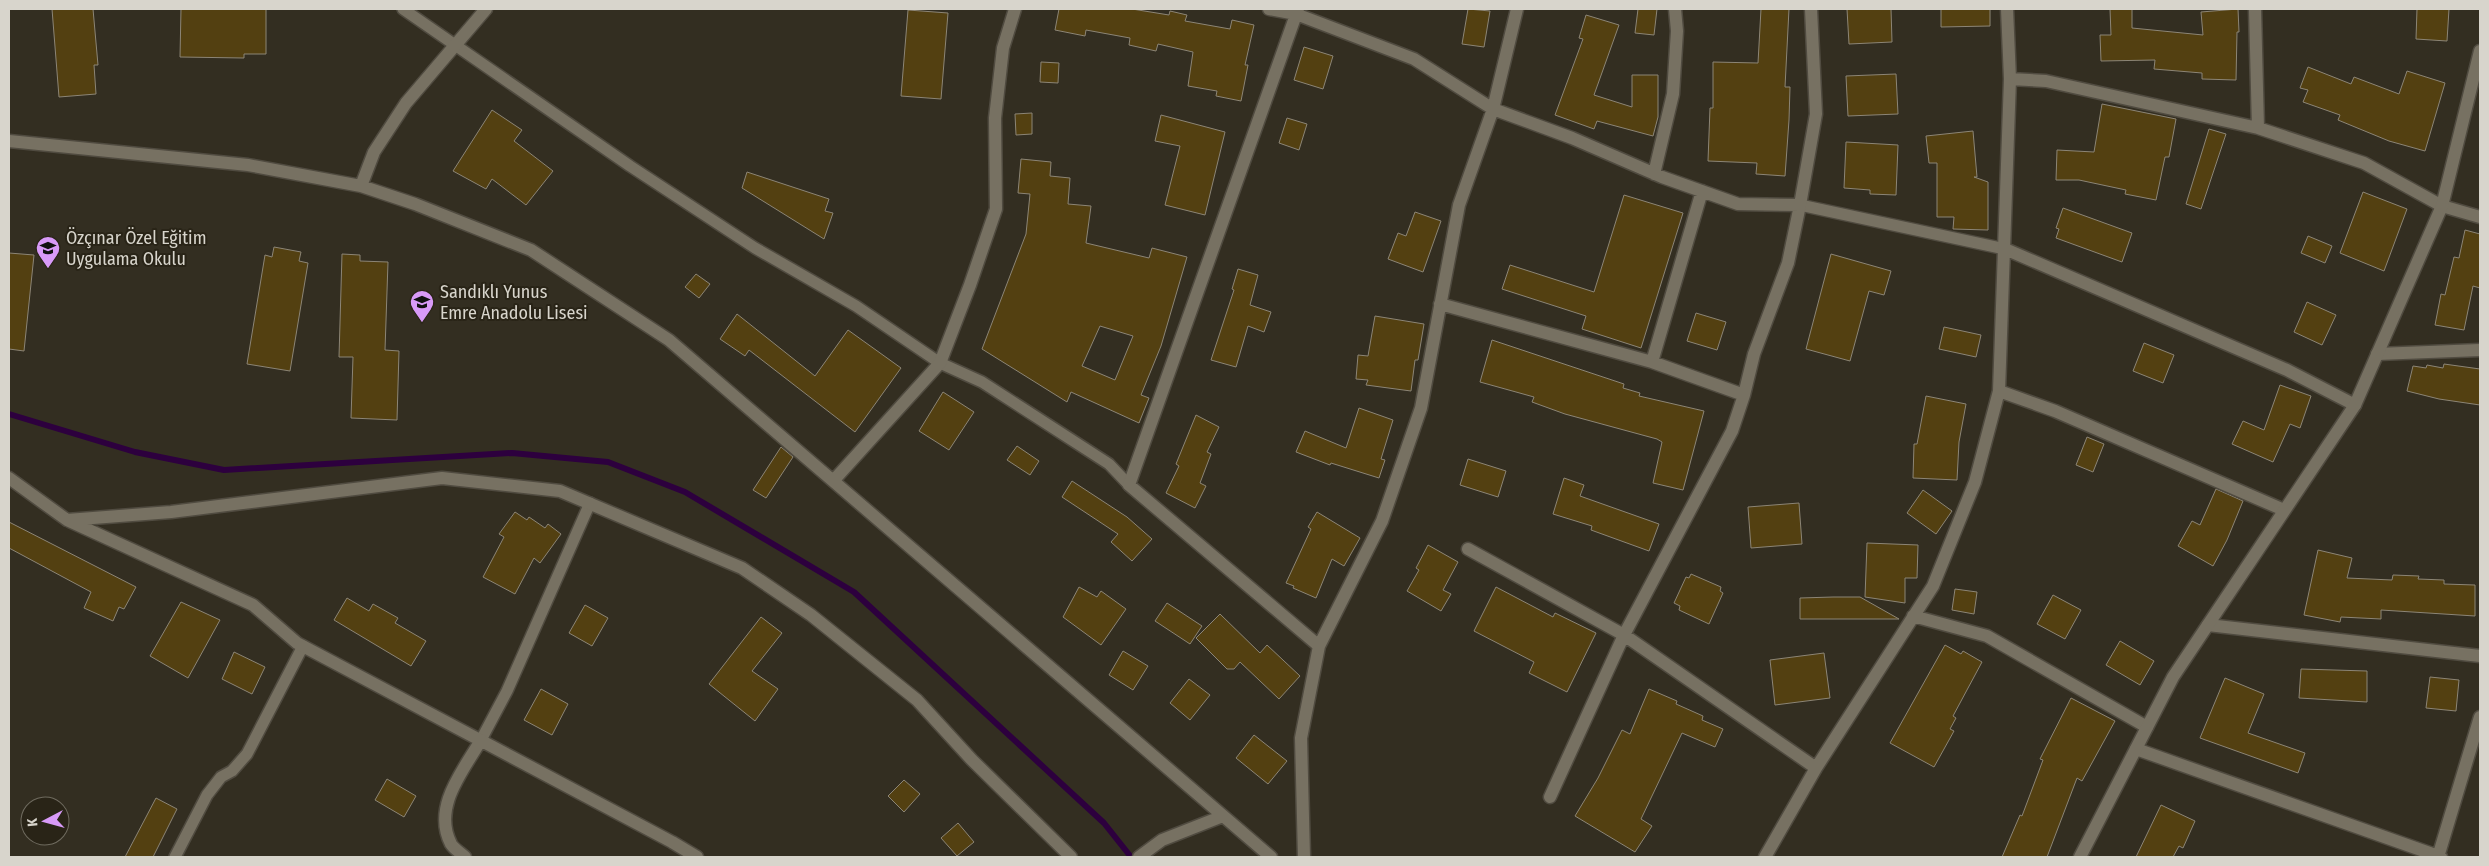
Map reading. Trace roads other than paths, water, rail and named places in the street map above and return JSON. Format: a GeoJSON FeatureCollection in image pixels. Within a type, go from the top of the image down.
{"type":"FeatureCollection","features":[{"type":"Feature","properties":{"kind":"street"},"geometry":{"type":"LineString","coordinates":[[361,186],[374,152],[406,104],[486,9]]}},
{"type":"Feature","properties":{"kind":"street"},"geometry":{"type":"LineString","coordinates":[[834,480],[940,363],[970,285],[996,209],[995,118],[1003,48],[1015,9]]}},
{"type":"Feature","properties":{"kind":"street"},"geometry":{"type":"LineString","coordinates":[[1269,9],[1297,11],[1414,59],[1493,109],[1572,138],[1654,174],[1738,204],[1800,204]]}},
{"type":"Feature","properties":{"kind":"street"},"geometry":{"type":"LineString","coordinates":[[1304,857],[1301,738],[1319,646],[1382,521],[1420,408],[1459,205],[1493,109],[1517,9]]}},
{"type":"Feature","properties":{"kind":"street"},"geometry":{"type":"LineString","coordinates":[[1654,174],[1673,94],[1677,31],[1675,9]]}},
{"type":"Feature","properties":{"kind":"street"},"geometry":{"type":"LineString","coordinates":[[1550,797],[1624,635],[1732,431],[1744,395],[1754,354],[1788,263],[1816,114],[1811,9]]}},
{"type":"Feature","properties":{"kind":"street"},"geometry":{"type":"LineString","coordinates":[[1765,857],[1816,768],[1933,586],[1975,482],[1999,391],[2010,80],[2008,9]]}},
{"type":"Feature","properties":{"kind":"street"},"geometry":{"type":"LineString","coordinates":[[2255,9],[2258,128]]}},
{"type":"Feature","properties":{"kind":"street"},"geometry":{"type":"LineString","coordinates":[[1297,11],[1129,486],[1319,646]]}},
{"type":"Feature","properties":{"kind":"street"},"geometry":{"type":"LineString","coordinates":[[2080,857],[2173,677],[2355,405],[2442,206],[2480,51]]}},
{"type":"Feature","properties":{"kind":"street"},"geometry":{"type":"LineString","coordinates":[[2010,80],[2046,81],[2258,128],[2364,163],[2442,206],[2480,217]]}},
{"type":"Feature","properties":{"kind":"street"},"geometry":{"type":"LineString","coordinates":[[9,140],[248,164],[361,186],[415,204],[530,250],[669,340],[1271,857]]}},
{"type":"Feature","properties":{"kind":"street"},"geometry":{"type":"LineString","coordinates":[[1652,362],[1702,191]]}},
{"type":"Feature","properties":{"kind":"street"},"geometry":{"type":"LineString","coordinates":[[2005,249],[2287,370],[2355,405]]}},
{"type":"Feature","properties":{"kind":"street"},"geometry":{"type":"LineString","coordinates":[[1440,304],[1652,362],[1744,395]]}},
{"type":"Feature","properties":{"kind":"street"},"geometry":{"type":"LineString","coordinates":[[2377,354],[2480,350]]}},
{"type":"Feature","properties":{"kind":"street"},"geometry":{"type":"LineString","coordinates":[[1999,391],[2055,411],[2284,510]]}},
{"type":"Feature","properties":{"kind":"street"},"geometry":{"type":"LineString","coordinates":[[9,478],[67,520],[253,605],[303,646],[697,857]]}},
{"type":"Feature","properties":{"kind":"street"},"geometry":{"type":"LineString","coordinates":[[67,520],[171,512],[442,478],[560,491],[742,568],[810,615],[917,700],[972,760],[1071,857]]}},
{"type":"Feature","properties":{"kind":"street"},"geometry":{"type":"LineString","coordinates":[[1468,549],[1624,635],[1816,768]]}},
{"type":"Feature","properties":{"kind":"street"},"geometry":{"type":"LineString","coordinates":[[1913,616],[1987,636],[2147,727]]}},
{"type":"Feature","properties":{"kind":"street"},"geometry":{"type":"LineString","coordinates":[[2208,625],[2480,656]]}},
{"type":"Feature","properties":{"kind":"street"},"geometry":{"type":"LineString","coordinates":[[2136,749],[2439,857],[2480,717]]}},
{"type":"Feature","properties":{"kind":"street"},"geometry":{"type":"LineString","coordinates":[[465,857],[452,844],[444,816],[447,798],[481,740]]}},
{"type":"Feature","properties":{"kind":"street"},"geometry":{"type":"LineString","coordinates":[[1139,857],[1162,840],[1223,816]]}},
{"type":"Feature","properties":{"kind":"lane"},"geometry":{"type":"LineString","coordinates":[[403,9],[637,171],[756,248],[856,306],[940,363],[982,382],[1109,464],[1129,486]]}},
{"type":"Feature","properties":{"kind":"lane"},"geometry":{"type":"LineString","coordinates":[[1800,204],[2005,249]]}},
{"type":"Feature","properties":{"kind":"lane"},"geometry":{"type":"LineString","coordinates":[[481,740],[507,691],[590,504]]}},
{"type":"Feature","properties":{"kind":"lane"},"geometry":{"type":"LineString","coordinates":[[175,857],[207,796],[221,777],[232,770],[247,754],[303,646]]}},
{"type":"Feature","properties":{"kind":"waterway"},"geometry":{"type":"LineString","coordinates":[[9,414],[135,452],[224,470],[512,453],[608,462],[685,492],[854,592],[1104,823],[1131,857]]}},
{"type":"Feature","properties":{"kind":"place","name":"Özçınar Özel Eğitim Uygulama Okulu"},"geometry":{"type":"Point","coordinates":[48,269]}},
{"type":"Feature","properties":{"kind":"place","name":"Sandıklı Yunus Emre Anadolu Lisesi"},"geometry":{"type":"Point","coordinates":[422,323]}}]}
